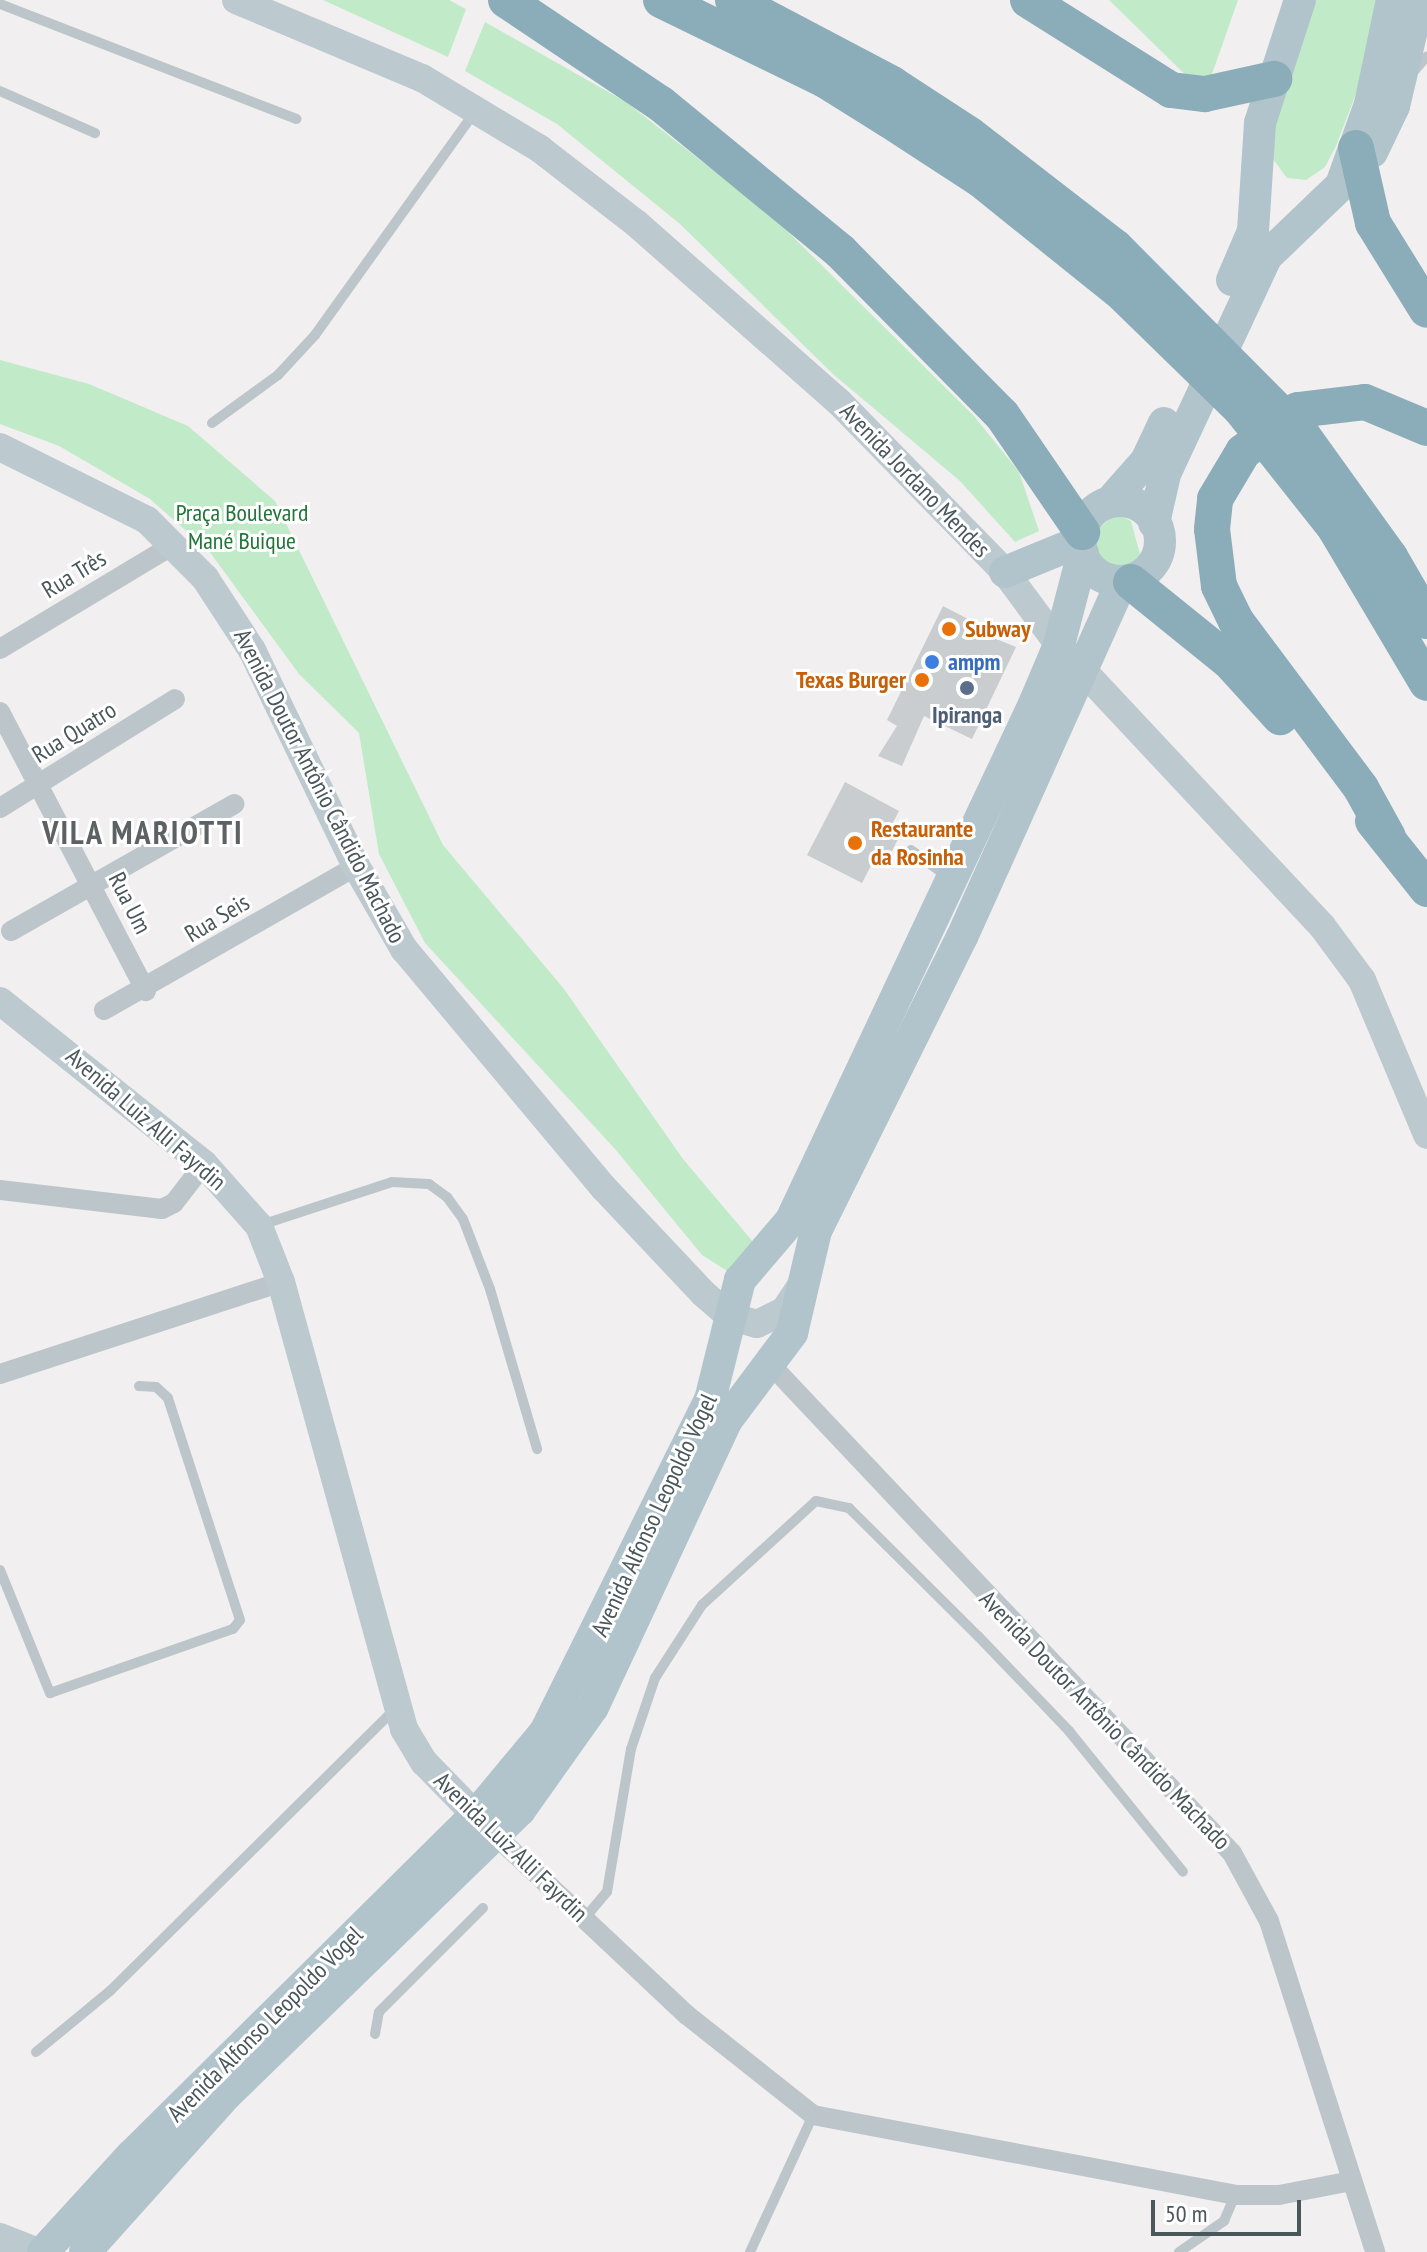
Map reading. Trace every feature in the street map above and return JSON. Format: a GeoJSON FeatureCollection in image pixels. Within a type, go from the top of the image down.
{"type":"FeatureCollection","features":[{"type":"Feature","properties":{"kind":"highway"},"geometry":{"type":"LineString","coordinates":[[506,0],[661,104],[840,251],[1002,415],[1082,542]]}},
{"type":"Feature","properties":{"kind":"highway"},"geometry":{"type":"LineString","coordinates":[[661,0],[825,80],[889,120],[1005,198],[1123,294],[1240,408],[1327,516],[1427,683]]}},
{"type":"Feature","properties":{"kind":"highway"},"geometry":{"type":"LineString","coordinates":[[733,0],[905,93],[1115,247],[1303,436],[1390,557],[1427,621]]}},
{"type":"Feature","properties":{"kind":"highway"},"geometry":{"type":"LineString","coordinates":[[1028,0],[1171,90],[1205,94],[1274,79]]}},
{"type":"Feature","properties":{"kind":"highway"},"geometry":{"type":"LineString","coordinates":[[1353,169],[1373,223],[1427,310]]}},
{"type":"Feature","properties":{"kind":"highway"},"geometry":{"type":"LineString","coordinates":[[1388,837],[1361,788],[1236,621],[1219,586],[1212,529],[1224,479],[1271,425],[1326,403],[1379,406],[1427,428]]}},
{"type":"Feature","properties":{"kind":"highway"},"geometry":{"type":"LineString","coordinates":[[1126,583],[1229,661],[1388,837],[1427,889]]}},
{"type":"Feature","properties":{"kind":"main road"},"geometry":{"type":"LineString","coordinates":[[1156,467],[1093,510],[1082,542],[1091,568],[1126,583],[1157,558],[1154,523],[1156,467],[1249,269],[1253,231],[1253,154],[1300,0]]}},
{"type":"Feature","properties":{"kind":"main road"},"geometry":{"type":"LineString","coordinates":[[1353,169],[1392,0]]}},
{"type":"Feature","properties":{"kind":"main road"},"geometry":{"type":"LineString","coordinates":[[1249,269],[1353,169],[1394,106],[1419,0]]}},
{"type":"Feature","properties":{"kind":"main road"},"geometry":{"type":"LineString","coordinates":[[1254,180],[1275,198],[1315,204]]}},
{"type":"Feature","properties":{"kind":"main road"},"geometry":{"type":"LineString","coordinates":[[1115,496],[1139,504],[1154,523]]}},
{"type":"Feature","properties":{"kind":"main road"},"geometry":{"type":"LineString","coordinates":[[1005,572],[1082,542]]}},
{"type":"Feature","properties":{"kind":"main road","name":"Avenida Alfonso Leopoldo Vogel"},"geometry":{"type":"LineString","coordinates":[[85,2252],[217,2105],[485,1825],[531,1754],[600,1630],[710,1400],[740,1280],[798,1207],[953,881],[1059,645],[1082,542]]}},
{"type":"Feature","properties":{"kind":"main road","name":"Avenida Alfonso Leopoldo Vogel"},"geometry":{"type":"LineString","coordinates":[[40,2252],[132,2155],[485,1825],[558,1762],[593,1707],[727,1420],[792,1333],[816,1231],[962,937],[1080,668],[1126,583]]}},
{"type":"Feature","properties":{"kind":"street","name":"Avenida Jordano Mendes"},"geometry":{"type":"LineString","coordinates":[[236,0],[410,72],[540,149],[660,244],[839,402],[1005,572],[1059,645],[1283,880],[1362,980],[1427,1135]]}},
{"type":"Feature","properties":{"kind":"street","name":"Avenida Doutor Antônio Cândido Machado"},"geometry":{"type":"LineString","coordinates":[[0,447],[127,508],[175,544],[252,650],[356,866],[436,993],[604,1188],[729,1316]]}},
{"type":"Feature","properties":{"kind":"street","name":"Rua Três"},"geometry":{"type":"LineString","coordinates":[[0,649],[175,544]]}},
{"type":"Feature","properties":{"kind":"street","name":"Rua Quatro"},"geometry":{"type":"LineString","coordinates":[[0,808],[175,699]]}},
{"type":"Feature","properties":{"kind":"street","name":"Rua Um"},"geometry":{"type":"LineString","coordinates":[[0,712],[40,783],[146,991]]}},
{"type":"Feature","properties":{"kind":"street"},"geometry":{"type":"LineString","coordinates":[[11,931],[235,804]]}},
{"type":"Feature","properties":{"kind":"street","name":"Rua Seis"},"geometry":{"type":"LineString","coordinates":[[104,1010],[146,991],[356,866]]}},
{"type":"Feature","properties":{"kind":"street","name":"Avenida Luiz Alli Fayrdin"},"geometry":{"type":"LineString","coordinates":[[0,1001],[204,1164],[259,1226],[281,1282],[397,1707],[424,1762],[485,1825],[687,2015],[813,2115],[1235,2195],[1279,2195],[1352,2181]]}},
{"type":"Feature","properties":{"kind":"street"},"geometry":{"type":"LineString","coordinates":[[0,1190],[162,1209],[174,1203],[204,1164]]}},
{"type":"Feature","properties":{"kind":"street"},"geometry":{"type":"LineString","coordinates":[[729,1316],[757,1324],[776,1317],[806,1279]]}},
{"type":"Feature","properties":{"kind":"street"},"geometry":{"type":"LineString","coordinates":[[0,1374],[281,1282]]}},
{"type":"Feature","properties":{"kind":"street","name":"Avenida Doutor Antônio Cândido Machado"},"geometry":{"type":"LineString","coordinates":[[771,1365],[1232,1853],[1269,1921],[1352,2181]]}},
{"type":"Feature","properties":{"kind":"street"},"geometry":{"type":"LineString","coordinates":[[1352,2181],[1375,2252]]}},
{"type":"Feature","properties":{"kind":"street"},"geometry":{"type":"LineString","coordinates":[[0,2237],[40,2252]]}},
{"type":"Feature","properties":{"kind":"lane"},"geometry":{"type":"LineString","coordinates":[[0,4],[296,119]]}},
{"type":"Feature","properties":{"kind":"lane"},"geometry":{"type":"LineString","coordinates":[[1394,106],[1427,56]]}},
{"type":"Feature","properties":{"kind":"lane"},"geometry":{"type":"LineString","coordinates":[[0,91],[95,133]]}},
{"type":"Feature","properties":{"kind":"lane"},"geometry":{"type":"LineString","coordinates":[[212,423],[278,375],[315,335],[477,109]]}},
{"type":"Feature","properties":{"kind":"lane"},"geometry":{"type":"LineString","coordinates":[[911,850],[953,881]]}},
{"type":"Feature","properties":{"kind":"lane"},"geometry":{"type":"LineString","coordinates":[[259,1226],[392,1182],[429,1184],[447,1197],[463,1219],[490,1289],[537,1449]]}},
{"type":"Feature","properties":{"kind":"lane"},"geometry":{"type":"LineString","coordinates":[[0,1570],[50,1693],[233,1629],[240,1620],[168,1398],[156,1387],[139,1386]]}},
{"type":"Feature","properties":{"kind":"lane"},"geometry":{"type":"LineString","coordinates":[[584,1919],[607,1892],[631,1749],[655,1678],[702,1605],[816,1501],[849,1508],[967,1626],[1069,1731],[1183,1872]]}},
{"type":"Feature","properties":{"kind":"lane"},"geometry":{"type":"LineString","coordinates":[[36,2052],[110,1991],[397,1707]]}},
{"type":"Feature","properties":{"kind":"lane"},"geometry":{"type":"LineString","coordinates":[[375,2034],[379,2012],[483,1908]]}},
{"type":"Feature","properties":{"kind":"lane"},"geometry":{"type":"LineString","coordinates":[[750,2252],[813,2115]]}},
{"type":"Feature","properties":{"kind":"lane"},"geometry":{"type":"LineString","coordinates":[[1179,2252],[1224,2221],[1235,2195]]}},
{"type":"Feature","properties":{"kind":"green space"},"geometry":{"type":"Polygon","coordinates":[[[323,0],[449,0],[466,9],[448,57],[323,0]]]}},
{"type":"Feature","properties":{"kind":"green space"},"geometry":{"type":"Polygon","coordinates":[[[1109,0],[1238,0],[1205,94],[1109,0]]]}},
{"type":"Feature","properties":{"kind":"green space"},"geometry":{"type":"Polygon","coordinates":[[[1310,0],[1377,0],[1362,78],[1336,146],[1325,167],[1306,180],[1287,178],[1267,151],[1310,0]]]}},
{"type":"Feature","properties":{"kind":"green space"},"geometry":{"type":"Polygon","coordinates":[[[485,22],[626,102],[775,219],[974,416],[1019,472],[1039,531],[1015,542],[960,481],[833,374],[680,224],[557,124],[465,71],[485,22]]]}},
{"type":"Feature","properties":{"kind":"green space","name":"Praça Boulevard Mané Buique"},"geometry":{"type":"Polygon","coordinates":[[[0,360],[89,384],[188,426],[275,501],[443,845],[564,989],[683,1159],[754,1243],[735,1276],[702,1255],[615,1149],[425,943],[379,854],[359,733],[299,674],[209,551],[150,499],[59,446],[0,424],[0,360]]]}},
{"type":"Feature","properties":{"kind":"green space"},"geometry":{"type":"Polygon","coordinates":[[[1116,513],[1131,521],[1140,554],[1134,572],[1115,578],[1096,556],[1095,532],[1116,513]]]}},
{"type":"Feature","properties":{"kind":"building"},"geometry":{"type":"Polygon","coordinates":[[[943,606],[970,620],[967,627],[1016,647],[972,739],[924,716],[902,766],[878,756],[897,726],[887,720],[943,606]]]}},
{"type":"Feature","properties":{"kind":"building","name":"Restaurante da Rosinha"},"geometry":{"type":"Polygon","coordinates":[[[845,782],[899,811],[891,826],[902,831],[888,859],[877,854],[862,883],[807,855],[845,782]]]}},
{"type":"Feature","properties":{"kind":"place","name":"Subway"},"geometry":{"type":"Point","coordinates":[949,629]}},
{"type":"Feature","properties":{"kind":"place","name":"ampm"},"geometry":{"type":"Point","coordinates":[932,662]}},
{"type":"Feature","properties":{"kind":"place","name":"Texas Burger"},"geometry":{"type":"Point","coordinates":[922,680]}},
{"type":"Feature","properties":{"kind":"place","name":"Ipiranga"},"geometry":{"type":"Point","coordinates":[967,688]}},
{"type":"Feature","properties":{"kind":"place","name":"Restaurante da Rosinha"},"geometry":{"type":"Point","coordinates":[855,843]}},
{"type":"Feature","properties":{"kind":"district","name":"VILA MARIOTTI"},"geometry":{"type":"Point","coordinates":[143,832]}}]}
